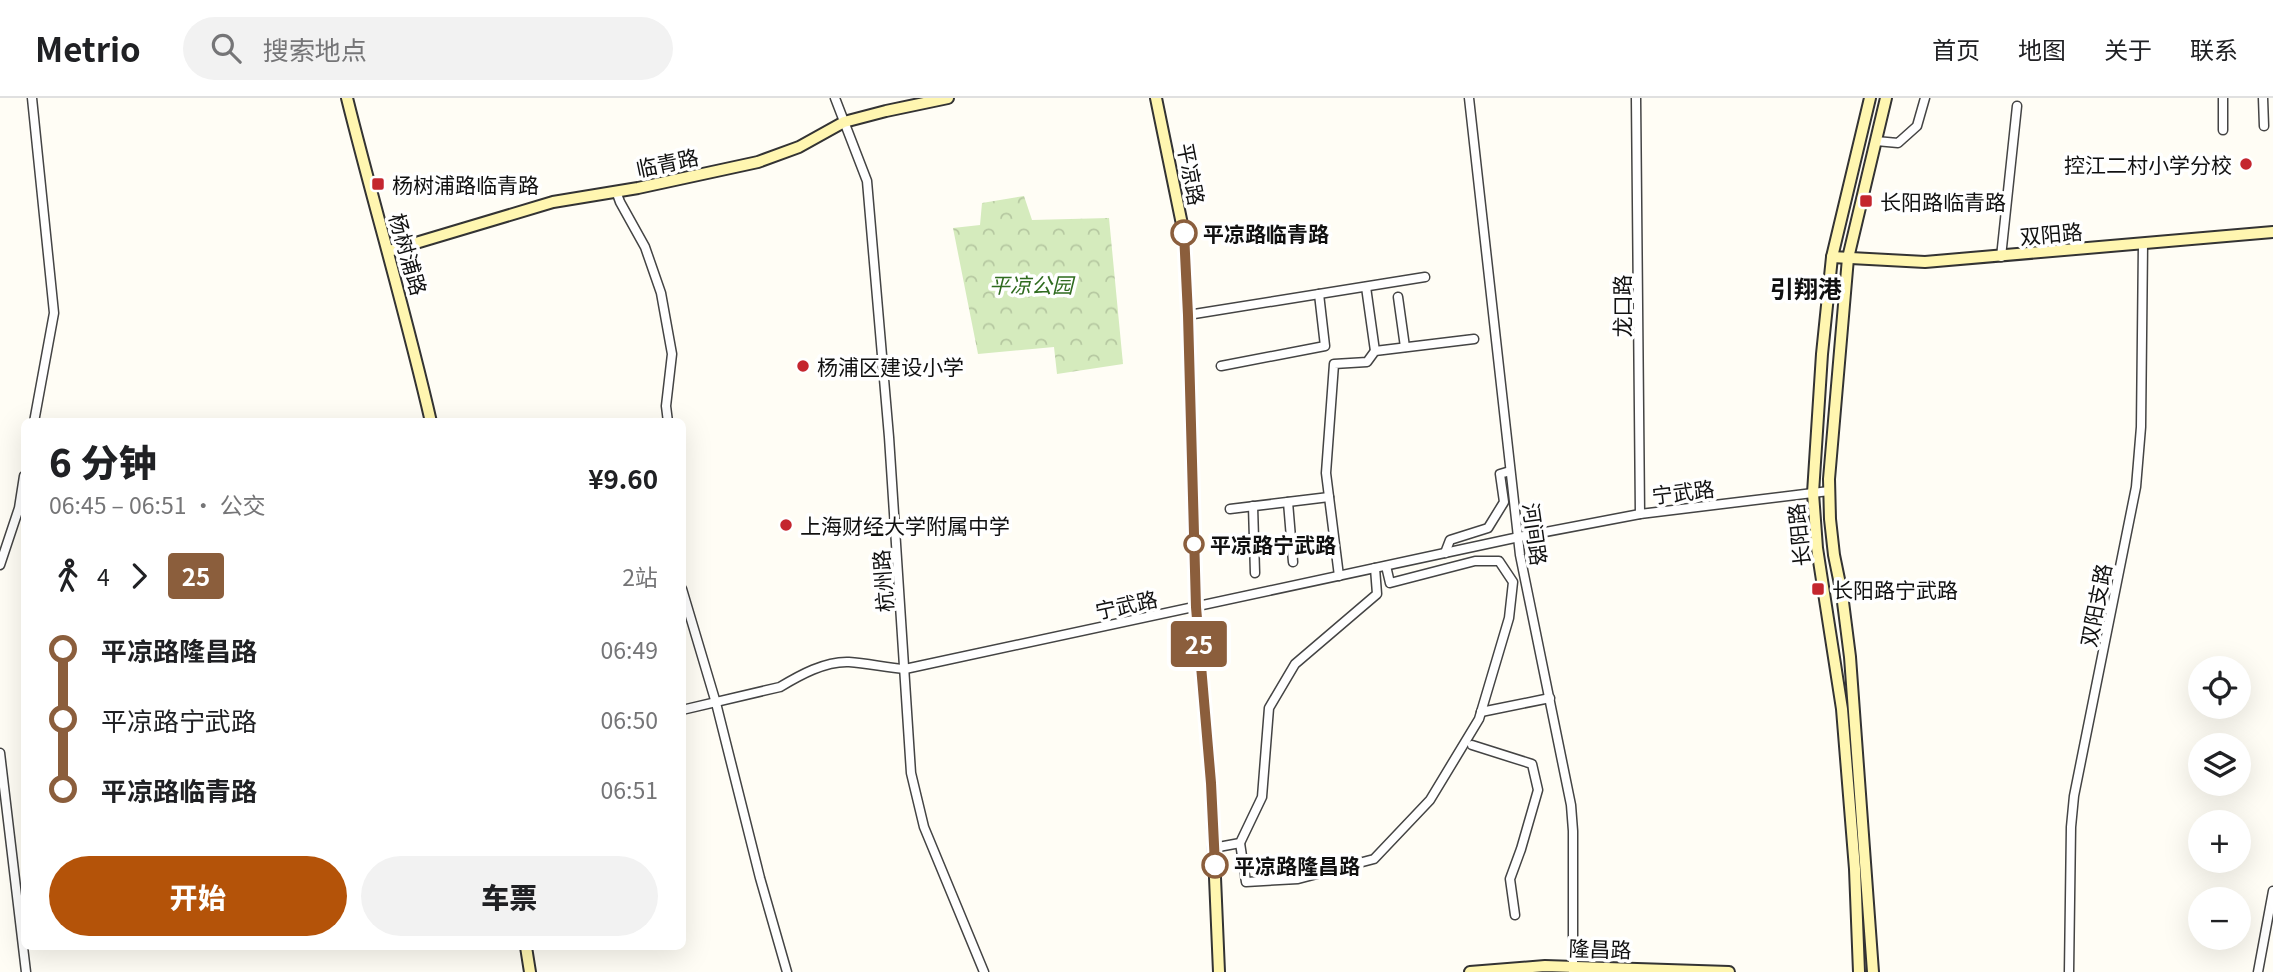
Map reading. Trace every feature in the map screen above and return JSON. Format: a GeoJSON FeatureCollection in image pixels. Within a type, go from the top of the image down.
{"type":"FeatureCollection","features":[{"type":"Feature","properties":{"kind":"main road","name":"杨树浦路"},"geometry":{"type":"LineString","coordinates":[[347,98],[389,251],[430,418]]}},
{"type":"Feature","properties":{"kind":"main road","name":"临青路"},"geometry":{"type":"LineString","coordinates":[[389,251],[553,202],[669,182],[758,162],[799,147],[844,122],[948,98]]}},
{"type":"Feature","properties":{"kind":"main road","name":"平凉路"},"geometry":{"type":"LineString","coordinates":[[1156,98],[1184,234],[1196,607],[1211,783],[1219,972]]}},
{"type":"Feature","properties":{"kind":"main road","name":"长阳路"},"geometry":{"type":"LineString","coordinates":[[1859,972],[1855,869],[1842,709],[1817,548],[1813,493],[1822,354],[1832,257],[1870,98]]}},
{"type":"Feature","properties":{"kind":"main road","name":"长阳路"},"geometry":{"type":"LineString","coordinates":[[1873,972],[1850,657],[1834,555],[1829,491],[1849,258],[1886,98]]}},
{"type":"Feature","properties":{"kind":"main road","name":"双阳路"},"geometry":{"type":"LineString","coordinates":[[1832,257],[1925,262],[2273,232]]}},
{"type":"Feature","properties":{"kind":"main road"},"geometry":{"type":"LineString","coordinates":[[526,950],[530,972]]}},
{"type":"Feature","properties":{"kind":"main road","name":"隆昌路"},"geometry":{"type":"LineString","coordinates":[[1471,972],[1520,967],[1729,972]]}},
{"type":"Feature","properties":{"kind":"street"},"geometry":{"type":"LineString","coordinates":[[32,98],[54,313],[35,418]]}},
{"type":"Feature","properties":{"kind":"street","name":"杭州路"},"geometry":{"type":"LineString","coordinates":[[835,98],[867,181],[889,437],[910,760],[918,805],[933,852],[984,972]]}},
{"type":"Feature","properties":{"kind":"street","name":"河间路"},"geometry":{"type":"LineString","coordinates":[[1469,98],[1520,555],[1571,805],[1573,969]]}},
{"type":"Feature","properties":{"kind":"street","name":"龙口路"},"geometry":{"type":"LineString","coordinates":[[1636,98],[1640,514]]}},
{"type":"Feature","properties":{"kind":"street"},"geometry":{"type":"LineString","coordinates":[[1876,141],[1898,143],[1917,127],[1925,98]]}},
{"type":"Feature","properties":{"kind":"street"},"geometry":{"type":"LineString","coordinates":[[2223,98],[2223,130]]}},
{"type":"Feature","properties":{"kind":"street"},"geometry":{"type":"LineString","coordinates":[[2263,98],[2264,126]]}},
{"type":"Feature","properties":{"kind":"street"},"geometry":{"type":"LineString","coordinates":[[2001,257],[2017,106]]}},
{"type":"Feature","properties":{"kind":"street"},"geometry":{"type":"LineString","coordinates":[[616,191],[645,247],[661,293],[672,354],[666,406],[668,418]]}},
{"type":"Feature","properties":{"kind":"street","name":"双阳支路"},"geometry":{"type":"LineString","coordinates":[[2070,972],[2071,827],[2074,796],[2138,465],[2142,386],[2143,244]]}},
{"type":"Feature","properties":{"kind":"street"},"geometry":{"type":"LineString","coordinates":[[1188,315],[1425,277]]}},
{"type":"Feature","properties":{"kind":"street"},"geometry":{"type":"LineString","coordinates":[[1366,287],[1376,351]]}},
{"type":"Feature","properties":{"kind":"street"},"geometry":{"type":"LineString","coordinates":[[1221,366],[1325,346],[1319,294]]}},
{"type":"Feature","properties":{"kind":"street"},"geometry":{"type":"LineString","coordinates":[[1398,297],[1405,347]]}},
{"type":"Feature","properties":{"kind":"street"},"geometry":{"type":"LineString","coordinates":[[1339,576],[1326,473],[1334,364],[1367,362],[1376,351],[1474,339]]}},
{"type":"Feature","properties":{"kind":"street"},"geometry":{"type":"LineString","coordinates":[[1445,553],[1450,540],[1488,528],[1504,502],[1500,474],[1510,471]]}},
{"type":"Feature","properties":{"kind":"street","name":"宁武路"},"geometry":{"type":"LineString","coordinates":[[686,709],[780,687],[834,664],[849,662],[905,669],[1519,537],[1640,514],[1829,491]]}},
{"type":"Feature","properties":{"kind":"street"},"geometry":{"type":"LineString","coordinates":[[0,565],[21,495]]}},
{"type":"Feature","properties":{"kind":"street"},"geometry":{"type":"LineString","coordinates":[[1230,509],[1329,497]]}},
{"type":"Feature","properties":{"kind":"street"},"geometry":{"type":"LineString","coordinates":[[1288,502],[1293,562]]}},
{"type":"Feature","properties":{"kind":"street"},"geometry":{"type":"LineString","coordinates":[[1253,506],[1255,573]]}},
{"type":"Feature","properties":{"kind":"street"},"geometry":{"type":"LineString","coordinates":[[1375,568],[1377,594],[1295,664],[1269,708],[1262,797],[1240,843],[1246,882],[1298,879],[1374,859],[1430,800],[1479,719],[1509,618],[1513,582],[1499,561],[1475,561],[1390,583],[1386,566]]}},
{"type":"Feature","properties":{"kind":"street"},"geometry":{"type":"LineString","coordinates":[[686,602],[716,703],[760,878],[787,972]]}},
{"type":"Feature","properties":{"kind":"street"},"geometry":{"type":"LineString","coordinates":[[1482,712],[1550,698]]}},
{"type":"Feature","properties":{"kind":"street"},"geometry":{"type":"LineString","coordinates":[[1472,745],[1532,764],[1538,790],[1510,879],[1515,915]]}},
{"type":"Feature","properties":{"kind":"street"},"geometry":{"type":"LineString","coordinates":[[0,752],[21,930]]}},
{"type":"Feature","properties":{"kind":"street"},"geometry":{"type":"LineString","coordinates":[[1213,848],[1240,843]]}},
{"type":"Feature","properties":{"kind":"street"},"geometry":{"type":"LineString","coordinates":[[2258,972],[2273,891]]}},
{"type":"Feature","properties":{"kind":"street"},"geometry":{"type":"LineString","coordinates":[[23,950],[26,972]]}},
{"type":"Feature","properties":{"kind":"green space","name":"平凉公园"},"geometry":{"type":"Polygon","coordinates":[[[1024,196],[1032,220],[1109,218],[1123,364],[1057,374],[1054,347],[978,354],[953,228],[980,225],[982,203],[1024,196]]]}},
{"type":"Feature","properties":{"kind":"bus line","name":"25"},"geometry":{"type":"LineString","coordinates":[[1184,233],[1196,607],[1215,865]]}},
{"type":"Feature","properties":{"kind":"place","name":"控江二村小学分校"},"geometry":{"type":"Point","coordinates":[2246,164]}},
{"type":"Feature","properties":{"kind":"place","name":"杨树浦路临青路"},"geometry":{"type":"Point","coordinates":[378,184]}},
{"type":"Feature","properties":{"kind":"place","name":"长阳路临青路"},"geometry":{"type":"Point","coordinates":[1866,201]}},
{"type":"Feature","properties":{"kind":"place","name":"平凉路临青路"},"geometry":{"type":"Point","coordinates":[1184,233]}},
{"type":"Feature","properties":{"kind":"place","name":"杨浦区建设小学"},"geometry":{"type":"Point","coordinates":[803,366]}},
{"type":"Feature","properties":{"kind":"place","name":"上海财经大学附属中学"},"geometry":{"type":"Point","coordinates":[786,525]}},
{"type":"Feature","properties":{"kind":"place","name":"平凉路宁武路"},"geometry":{"type":"Point","coordinates":[1194,544]}},
{"type":"Feature","properties":{"kind":"place","name":"长阳路宁武路"},"geometry":{"type":"Point","coordinates":[1818,589]}},
{"type":"Feature","properties":{"kind":"place","name":"平凉路隆昌路"},"geometry":{"type":"Point","coordinates":[1215,865]}},
{"type":"Feature","properties":{"kind":"district","name":"引翔港"},"geometry":{"type":"Point","coordinates":[1806,287]}}]}
